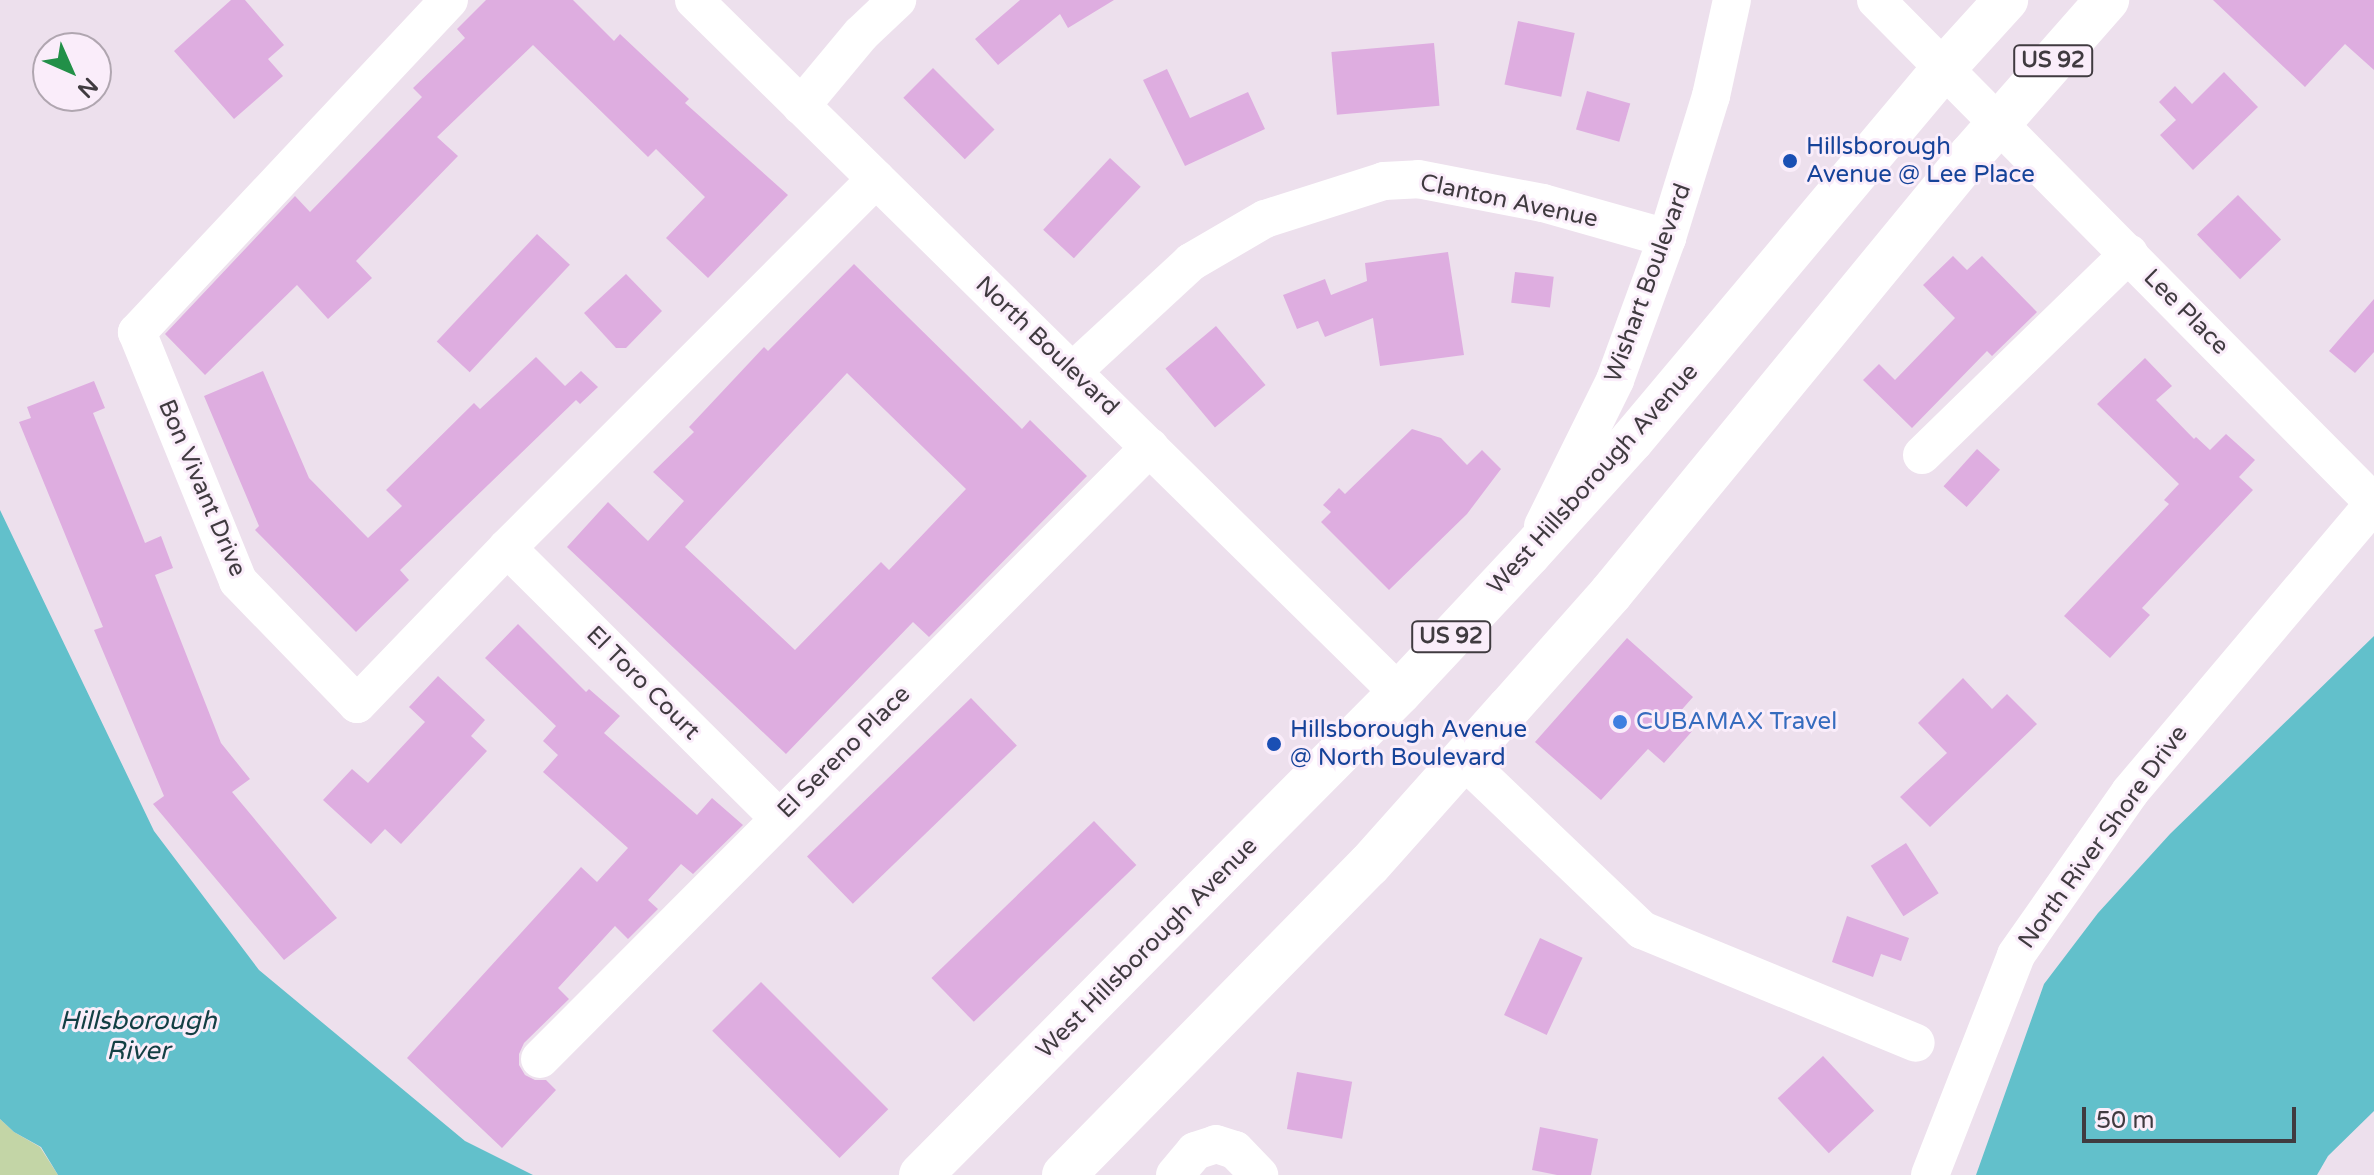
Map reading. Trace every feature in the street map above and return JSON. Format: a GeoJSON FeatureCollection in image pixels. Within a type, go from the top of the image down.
{"type":"FeatureCollection","features":[{"type":"Feature","properties":{"kind":"main road","name":"West Hillsborough Avenue"},"geometry":{"type":"LineString","coordinates":[[921,1175],[1399,693],[1529,554],[1632,440],[1945,67],[2006,0]]}},
{"type":"Feature","properties":{"kind":"main road","name":"US 92"},"geometry":{"type":"LineString","coordinates":[[1064,1175],[1369,865],[1620,582],[1999,121],[2107,0]]}},
{"type":"Feature","properties":{"kind":"street","name":"Bon Vivant Drive"},"geometry":{"type":"LineString","coordinates":[[449,0],[137,332],[238,581],[357,704],[507,548],[876,179]]}},
{"type":"Feature","properties":{"kind":"street","name":"North Boulevard"},"geometry":{"type":"LineString","coordinates":[[694,0],[1399,693]]}},
{"type":"Feature","properties":{"kind":"street"},"geometry":{"type":"LineString","coordinates":[[801,106],[861,34],[897,0]]}},
{"type":"Feature","properties":{"kind":"street","name":"Wishart Boulevard"},"geometry":{"type":"LineString","coordinates":[[1529,554],[1615,380],[1667,238],[1711,96],[1732,0]]}},
{"type":"Feature","properties":{"kind":"street","name":"Lee Place"},"geometry":{"type":"LineString","coordinates":[[1876,0],[2374,503]]}},
{"type":"Feature","properties":{"kind":"street","name":"Clanton Avenue"},"geometry":{"type":"LineString","coordinates":[[1073,371],[1191,262],[1265,219],[1384,181],[1418,179],[1543,203],[1667,238]]}},
{"type":"Feature","properties":{"kind":"street"},"geometry":{"type":"LineString","coordinates":[[1922,455],[2129,254]]}},
{"type":"Feature","properties":{"kind":"street","name":"El Sereno Place"},"geometry":{"type":"LineString","coordinates":[[540,1059],[1150,447]]}},
{"type":"Feature","properties":{"kind":"street","name":"North River Shore Drive"},"geometry":{"type":"LineString","coordinates":[[1930,1175],[2016,955],[2130,792],[2374,503]]}},
{"type":"Feature","properties":{"kind":"street","name":"El Toro Court"},"geometry":{"type":"LineString","coordinates":[[507,548],[779,818]]}},
{"type":"Feature","properties":{"kind":"street"},"geometry":{"type":"LineString","coordinates":[[1463,759],[1642,930],[1916,1043]]}},
{"type":"Feature","properties":{"kind":"street"},"geometry":{"type":"LineString","coordinates":[[1175,1175],[1195,1151],[1216,1144],[1235,1150],[1259,1175]]}},
{"type":"Feature","properties":{"kind":"green space"},"geometry":{"type":"Polygon","coordinates":[[[0,1119],[14,1132],[40,1147],[58,1175],[0,1175],[0,1119]]]}},
{"type":"Feature","properties":{"kind":"water","name":"Hillsborough River"},"geometry":{"type":"Polygon","coordinates":[[[0,510],[154,831],[259,970],[465,1141],[533,1175],[58,1175],[41,1147],[14,1132],[0,1119],[0,510]]]}},
{"type":"Feature","properties":{"kind":"water"},"geometry":{"type":"Polygon","coordinates":[[[2374,636],[2374,1111],[2328,1156],[2317,1175],[1976,1175],[2044,984],[2098,913],[2170,834],[2374,636]]]}},
{"type":"Feature","properties":{"kind":"building"},"geometry":{"type":"Polygon","coordinates":[[[231,0],[245,0],[284,45],[268,59],[283,76],[234,119],[174,51],[231,0]]]}},
{"type":"Feature","properties":{"kind":"building"},"geometry":{"type":"Polygon","coordinates":[[[486,0],[573,0],[614,41],[620,34],[689,99],[685,103],[788,195],[708,278],[666,238],[705,197],[656,149],[648,157],[533,45],[437,137],[458,156],[356,261],[372,278],[328,319],[297,285],[205,375],[165,334],[295,196],[310,212],[422,97],[413,88],[465,38],[457,29],[486,0]]]}},
{"type":"Feature","properties":{"kind":"building"},"geometry":{"type":"Polygon","coordinates":[[[1020,0],[1114,0],[1068,28],[1060,14],[998,65],[975,39],[1020,0]]]}},
{"type":"Feature","properties":{"kind":"building"},"geometry":{"type":"Polygon","coordinates":[[[2213,0],[2374,0],[2374,70],[2345,44],[2305,87],[2213,0]]]}},
{"type":"Feature","properties":{"kind":"building"},"geometry":{"type":"Polygon","coordinates":[[[1518,21],[1575,33],[1561,97],[1504,85],[1518,21]]]}},
{"type":"Feature","properties":{"kind":"building"},"geometry":{"type":"Polygon","coordinates":[[[1434,43],[1439,106],[1337,115],[1331,52],[1434,43]]]}},
{"type":"Feature","properties":{"kind":"building"},"geometry":{"type":"Polygon","coordinates":[[[933,68],[995,130],[965,159],[903,98],[933,68]]]}},
{"type":"Feature","properties":{"kind":"building"},"geometry":{"type":"Polygon","coordinates":[[[1167,69],[1190,118],[1248,92],[1265,129],[1185,166],[1143,80],[1167,69]]]}},
{"type":"Feature","properties":{"kind":"building"},"geometry":{"type":"Polygon","coordinates":[[[2224,72],[2258,107],[2193,170],[2160,135],[2176,120],[2159,102],[2175,86],[2192,104],[2224,72]]]}},
{"type":"Feature","properties":{"kind":"building"},"geometry":{"type":"Polygon","coordinates":[[[1587,91],[1630,103],[1619,142],[1576,129],[1587,91]]]}},
{"type":"Feature","properties":{"kind":"building"},"geometry":{"type":"Polygon","coordinates":[[[1110,158],[1141,187],[1074,258],[1043,230],[1110,158]]]}},
{"type":"Feature","properties":{"kind":"building"},"geometry":{"type":"Polygon","coordinates":[[[2238,195],[2281,240],[2240,279],[2197,235],[2238,195]]]}},
{"type":"Feature","properties":{"kind":"building"},"geometry":{"type":"Polygon","coordinates":[[[537,234],[570,265],[470,372],[437,342],[537,234]]]}},
{"type":"Feature","properties":{"kind":"building"},"geometry":{"type":"Polygon","coordinates":[[[1448,252],[1464,355],[1380,366],[1373,318],[1325,337],[1318,321],[1297,329],[1283,295],[1325,279],[1331,295],[1367,281],[1365,263],[1448,252]]]}},
{"type":"Feature","properties":{"kind":"building"},"geometry":{"type":"Polygon","coordinates":[[[1953,256],[1967,270],[1982,256],[2037,312],[1992,356],[1987,351],[1912,428],[1863,380],[1879,364],[1895,380],[1955,318],[1923,285],[1953,256]]]}},
{"type":"Feature","properties":{"kind":"building"},"geometry":{"type":"Polygon","coordinates":[[[854,264],[1022,429],[1030,420],[1087,476],[929,637],[913,622],[786,754],[567,547],[608,502],[648,541],[684,501],[653,472],[694,432],[689,427],[764,347],[768,351],[854,264]],[[847,373],[685,547],[795,650],[881,562],[889,570],[966,489],[847,373]]]}},
{"type":"Feature","properties":{"kind":"building"},"geometry":{"type":"Polygon","coordinates":[[[1515,272],[1554,277],[1550,308],[1511,303],[1515,272]]]}},
{"type":"Feature","properties":{"kind":"building"},"geometry":{"type":"Polygon","coordinates":[[[626,274],[662,311],[626,348],[616,348],[584,313],[626,274]]]}},
{"type":"Feature","properties":{"kind":"building"},"geometry":{"type":"Polygon","coordinates":[[[2374,299],[2374,352],[2355,373],[2329,351],[2374,299]]]}},
{"type":"Feature","properties":{"kind":"building"},"geometry":{"type":"Polygon","coordinates":[[[1216,326],[1265,385],[1215,427],[1165,368],[1216,326]]]}},
{"type":"Feature","properties":{"kind":"building"},"geometry":{"type":"Polygon","coordinates":[[[536,357],[565,386],[581,371],[598,387],[580,404],[576,400],[400,570],[409,580],[356,632],[255,530],[259,526],[204,396],[263,371],[309,478],[368,538],[402,506],[386,490],[474,403],[480,409],[536,357]]]}},
{"type":"Feature","properties":{"kind":"building"},"geometry":{"type":"Polygon","coordinates":[[[2145,358],[2172,386],[2156,400],[2194,439],[2196,437],[2210,450],[2226,434],[2255,460],[2239,477],[2253,490],[2142,608],[2150,615],[2110,658],[2064,616],[2169,504],[2164,500],[2179,484],[2097,404],[2145,358]]]}},
{"type":"Feature","properties":{"kind":"building"},"geometry":{"type":"Polygon","coordinates":[[[94,381],[105,408],[93,413],[145,543],[161,536],[173,568],[155,575],[221,743],[250,779],[232,792],[337,918],[284,960],[153,804],[164,796],[94,630],[103,627],[19,422],[31,418],[27,407],[94,381]]]}},
{"type":"Feature","properties":{"kind":"building"},"geometry":{"type":"Polygon","coordinates":[[[1412,429],[1441,438],[1467,465],[1482,450],[1501,469],[1467,514],[1389,590],[1321,522],[1331,512],[1323,505],[1339,488],[1345,494],[1412,429]]]}},
{"type":"Feature","properties":{"kind":"building"},"geometry":{"type":"Polygon","coordinates":[[[1977,449],[2000,470],[1967,507],[1944,486],[1977,449]]]}},
{"type":"Feature","properties":{"kind":"building"},"geometry":{"type":"Polygon","coordinates":[[[518,624],[586,692],[589,689],[620,716],[604,733],[697,815],[712,798],[743,825],[693,874],[681,864],[648,900],[658,909],[628,939],[615,926],[558,988],[569,999],[524,1043],[519,1054],[519,1065],[525,1075],[535,1080],[546,1080],[556,1090],[502,1148],[407,1058],[581,867],[597,882],[628,848],[543,772],[558,755],[543,741],[556,726],[485,658],[518,624]]]}},
{"type":"Feature","properties":{"kind":"building","name":"CUBAMAX Travel"},"geometry":{"type":"Polygon","coordinates":[[[1627,638],[1693,697],[1678,714],[1694,729],[1664,763],[1648,749],[1601,800],[1535,742],[1627,638]]]}},
{"type":"Feature","properties":{"kind":"building"},"geometry":{"type":"Polygon","coordinates":[[[438,676],[485,720],[471,736],[487,751],[401,844],[385,829],[371,844],[323,800],[352,769],[368,783],[425,722],[409,707],[438,676]]]}},
{"type":"Feature","properties":{"kind":"building"},"geometry":{"type":"Polygon","coordinates":[[[1963,678],[1992,709],[2007,694],[2037,724],[1930,827],[1900,797],[1947,753],[1918,723],[1963,678]]]}},
{"type":"Feature","properties":{"kind":"building"},"geometry":{"type":"Polygon","coordinates":[[[971,698],[1017,745],[853,904],[807,856],[971,698]]]}},
{"type":"Feature","properties":{"kind":"building"},"geometry":{"type":"Polygon","coordinates":[[[1094,821],[1136,865],[974,1022],[931,978],[1094,821]]]}},
{"type":"Feature","properties":{"kind":"building"},"geometry":{"type":"Polygon","coordinates":[[[1906,843],[1939,893],[1903,916],[1871,866],[1906,843]]]}},
{"type":"Feature","properties":{"kind":"building"},"geometry":{"type":"Polygon","coordinates":[[[1847,916],[1909,938],[1901,961],[1881,954],[1873,977],[1832,962],[1847,916]]]}},
{"type":"Feature","properties":{"kind":"building"},"geometry":{"type":"Polygon","coordinates":[[[1540,938],[1583,958],[1547,1035],[1504,1015],[1540,938]]]}},
{"type":"Feature","properties":{"kind":"building"},"geometry":{"type":"Polygon","coordinates":[[[761,982],[888,1109],[839,1158],[712,1031],[761,982]]]}},
{"type":"Feature","properties":{"kind":"building"},"geometry":{"type":"Polygon","coordinates":[[[1823,1056],[1874,1111],[1829,1153],[1778,1098],[1823,1056]]]}},
{"type":"Feature","properties":{"kind":"building"},"geometry":{"type":"Polygon","coordinates":[[[1297,1072],[1352,1082],[1342,1139],[1287,1129],[1297,1072]]]}},
{"type":"Feature","properties":{"kind":"building"},"geometry":{"type":"Polygon","coordinates":[[[1540,1127],[1598,1139],[1591,1175],[1557,1175],[1532,1170],[1540,1127]]]}},
{"type":"Feature","properties":{"kind":"place","name":"Hillsborough Avenue @ Lee Place"},"geometry":{"type":"Point","coordinates":[1790,161]}},
{"type":"Feature","properties":{"kind":"place","name":"CUBAMAX Travel"},"geometry":{"type":"Point","coordinates":[1620,722]}},
{"type":"Feature","properties":{"kind":"place","name":"Hillsborough Avenue @ North Boulevard"},"geometry":{"type":"Point","coordinates":[1274,744]}}]}
